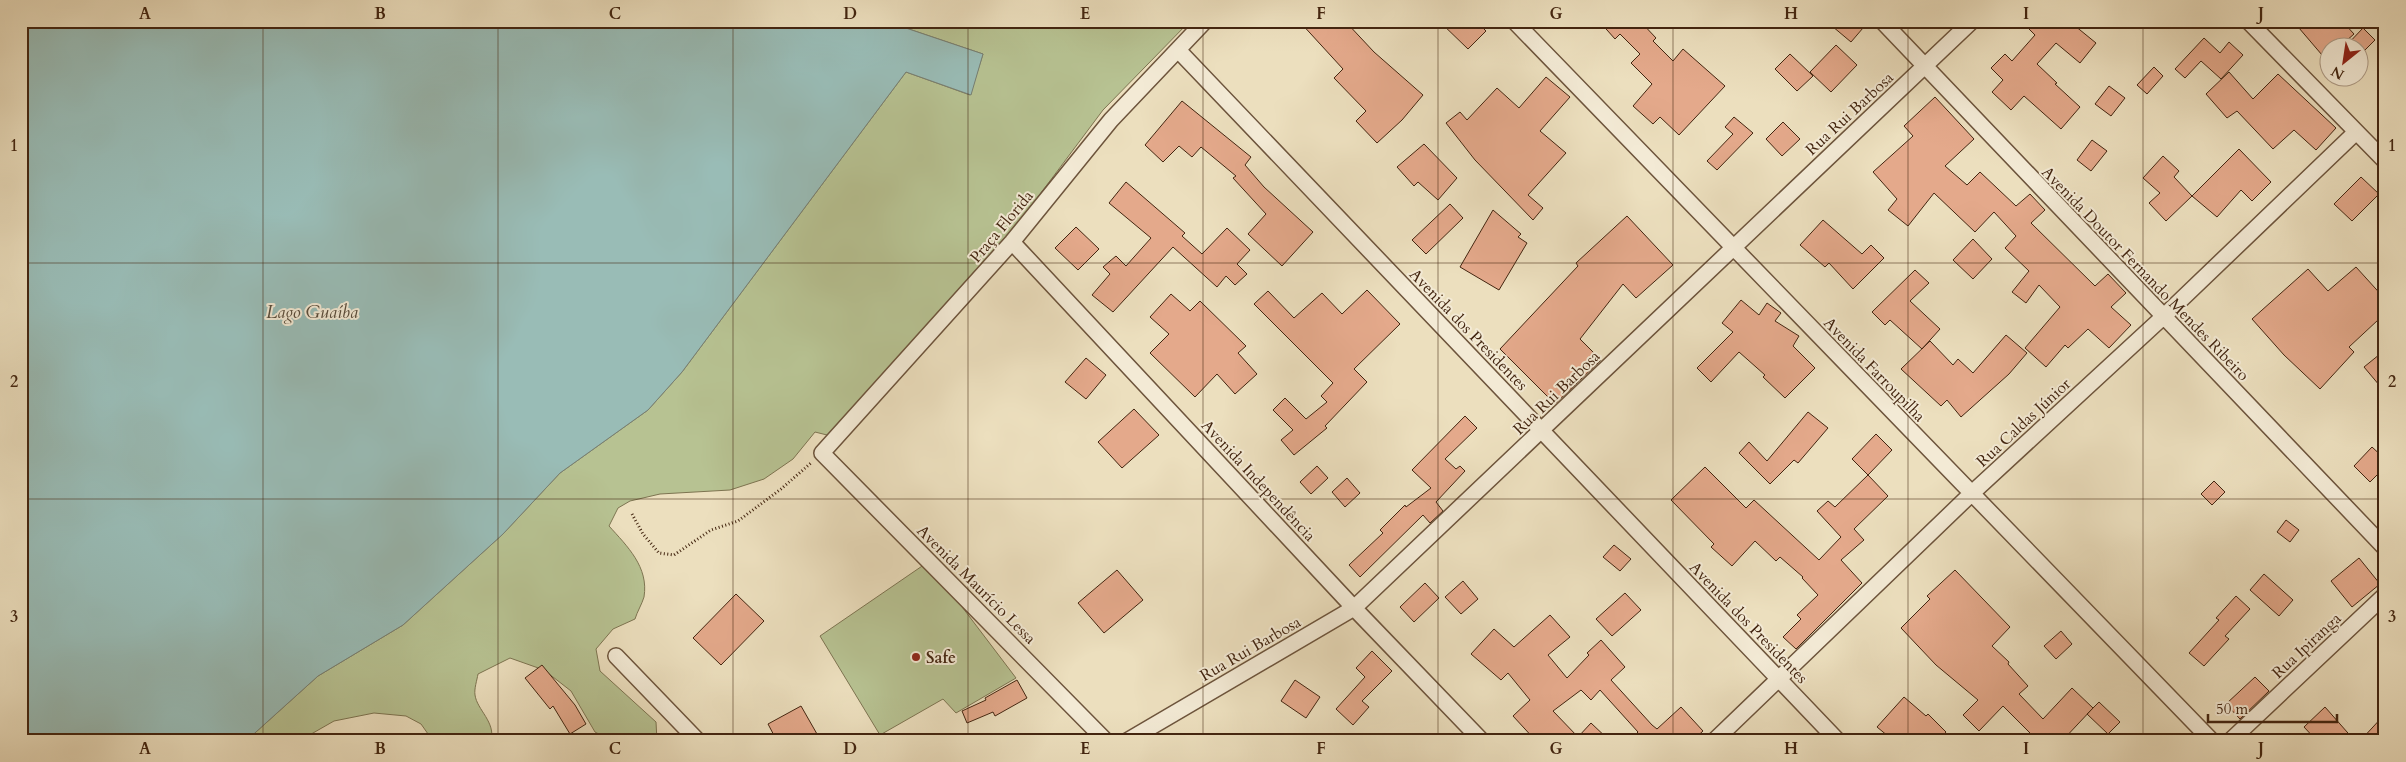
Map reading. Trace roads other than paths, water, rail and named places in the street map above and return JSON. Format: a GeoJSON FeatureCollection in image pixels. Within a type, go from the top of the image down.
{"type":"FeatureCollection","features":[{"type":"Feature","properties":{"kind":"street","name":"Praça Florida"},"geometry":{"type":"LineString","coordinates":[[822,453],[1012,242],[1111,120],[1205,21]]}},
{"type":"Feature","properties":{"kind":"street","name":"Avenida Farroupilha"},"geometry":{"type":"LineString","coordinates":[[1514,21],[2212,741]]}},
{"type":"Feature","properties":{"kind":"street","name":"Avenida Doutor Fernando Mendes Ribeiro"},"geometry":{"type":"LineString","coordinates":[[1882,21],[2385,548]]}},
{"type":"Feature","properties":{"kind":"street","name":"Rua Rui Barbosa"},"geometry":{"type":"LineString","coordinates":[[1127,741],[1354,608],[1972,21]]}},
{"type":"Feature","properties":{"kind":"street"},"geometry":{"type":"LineString","coordinates":[[2248,21],[2385,160]]}},
{"type":"Feature","properties":{"kind":"street","name":"Avenida dos Presidentes"},"geometry":{"type":"LineString","coordinates":[[1178,50],[1838,741]]}},
{"type":"Feature","properties":{"kind":"street","name":"Rua Caldas Júnior"},"geometry":{"type":"LineString","coordinates":[[1714,741],[1971,494],[2163,317],[2356,132]]}},
{"type":"Feature","properties":{"kind":"street","name":"Avenida Independência"},"geometry":{"type":"LineString","coordinates":[[1012,242],[1354,608],[1482,741]]}},
{"type":"Feature","properties":{"kind":"street","name":"Avenida Maurício Lessa"},"geometry":{"type":"LineString","coordinates":[[822,453],[1106,741]]}},
{"type":"Feature","properties":{"kind":"street","name":"Rua Ipiranga"},"geometry":{"type":"LineString","coordinates":[[2230,741],[2385,595]]}},
{"type":"Feature","properties":{"kind":"street"},"geometry":{"type":"LineString","coordinates":[[616,656],[698,741]]}},
{"type":"Feature","properties":{"kind":"water","name":"Lago Guaíba"},"geometry":{"type":"Polygon","coordinates":[[[21,21],[885,21],[983,54],[971,95],[906,72],[682,372],[648,410],[560,473],[503,534],[403,625],[318,676],[246,741],[21,741],[21,21]]]}},
{"type":"Feature","properties":{"kind":"place","name":"Safe"},"geometry":{"type":"Point","coordinates":[916,657]}}]}
